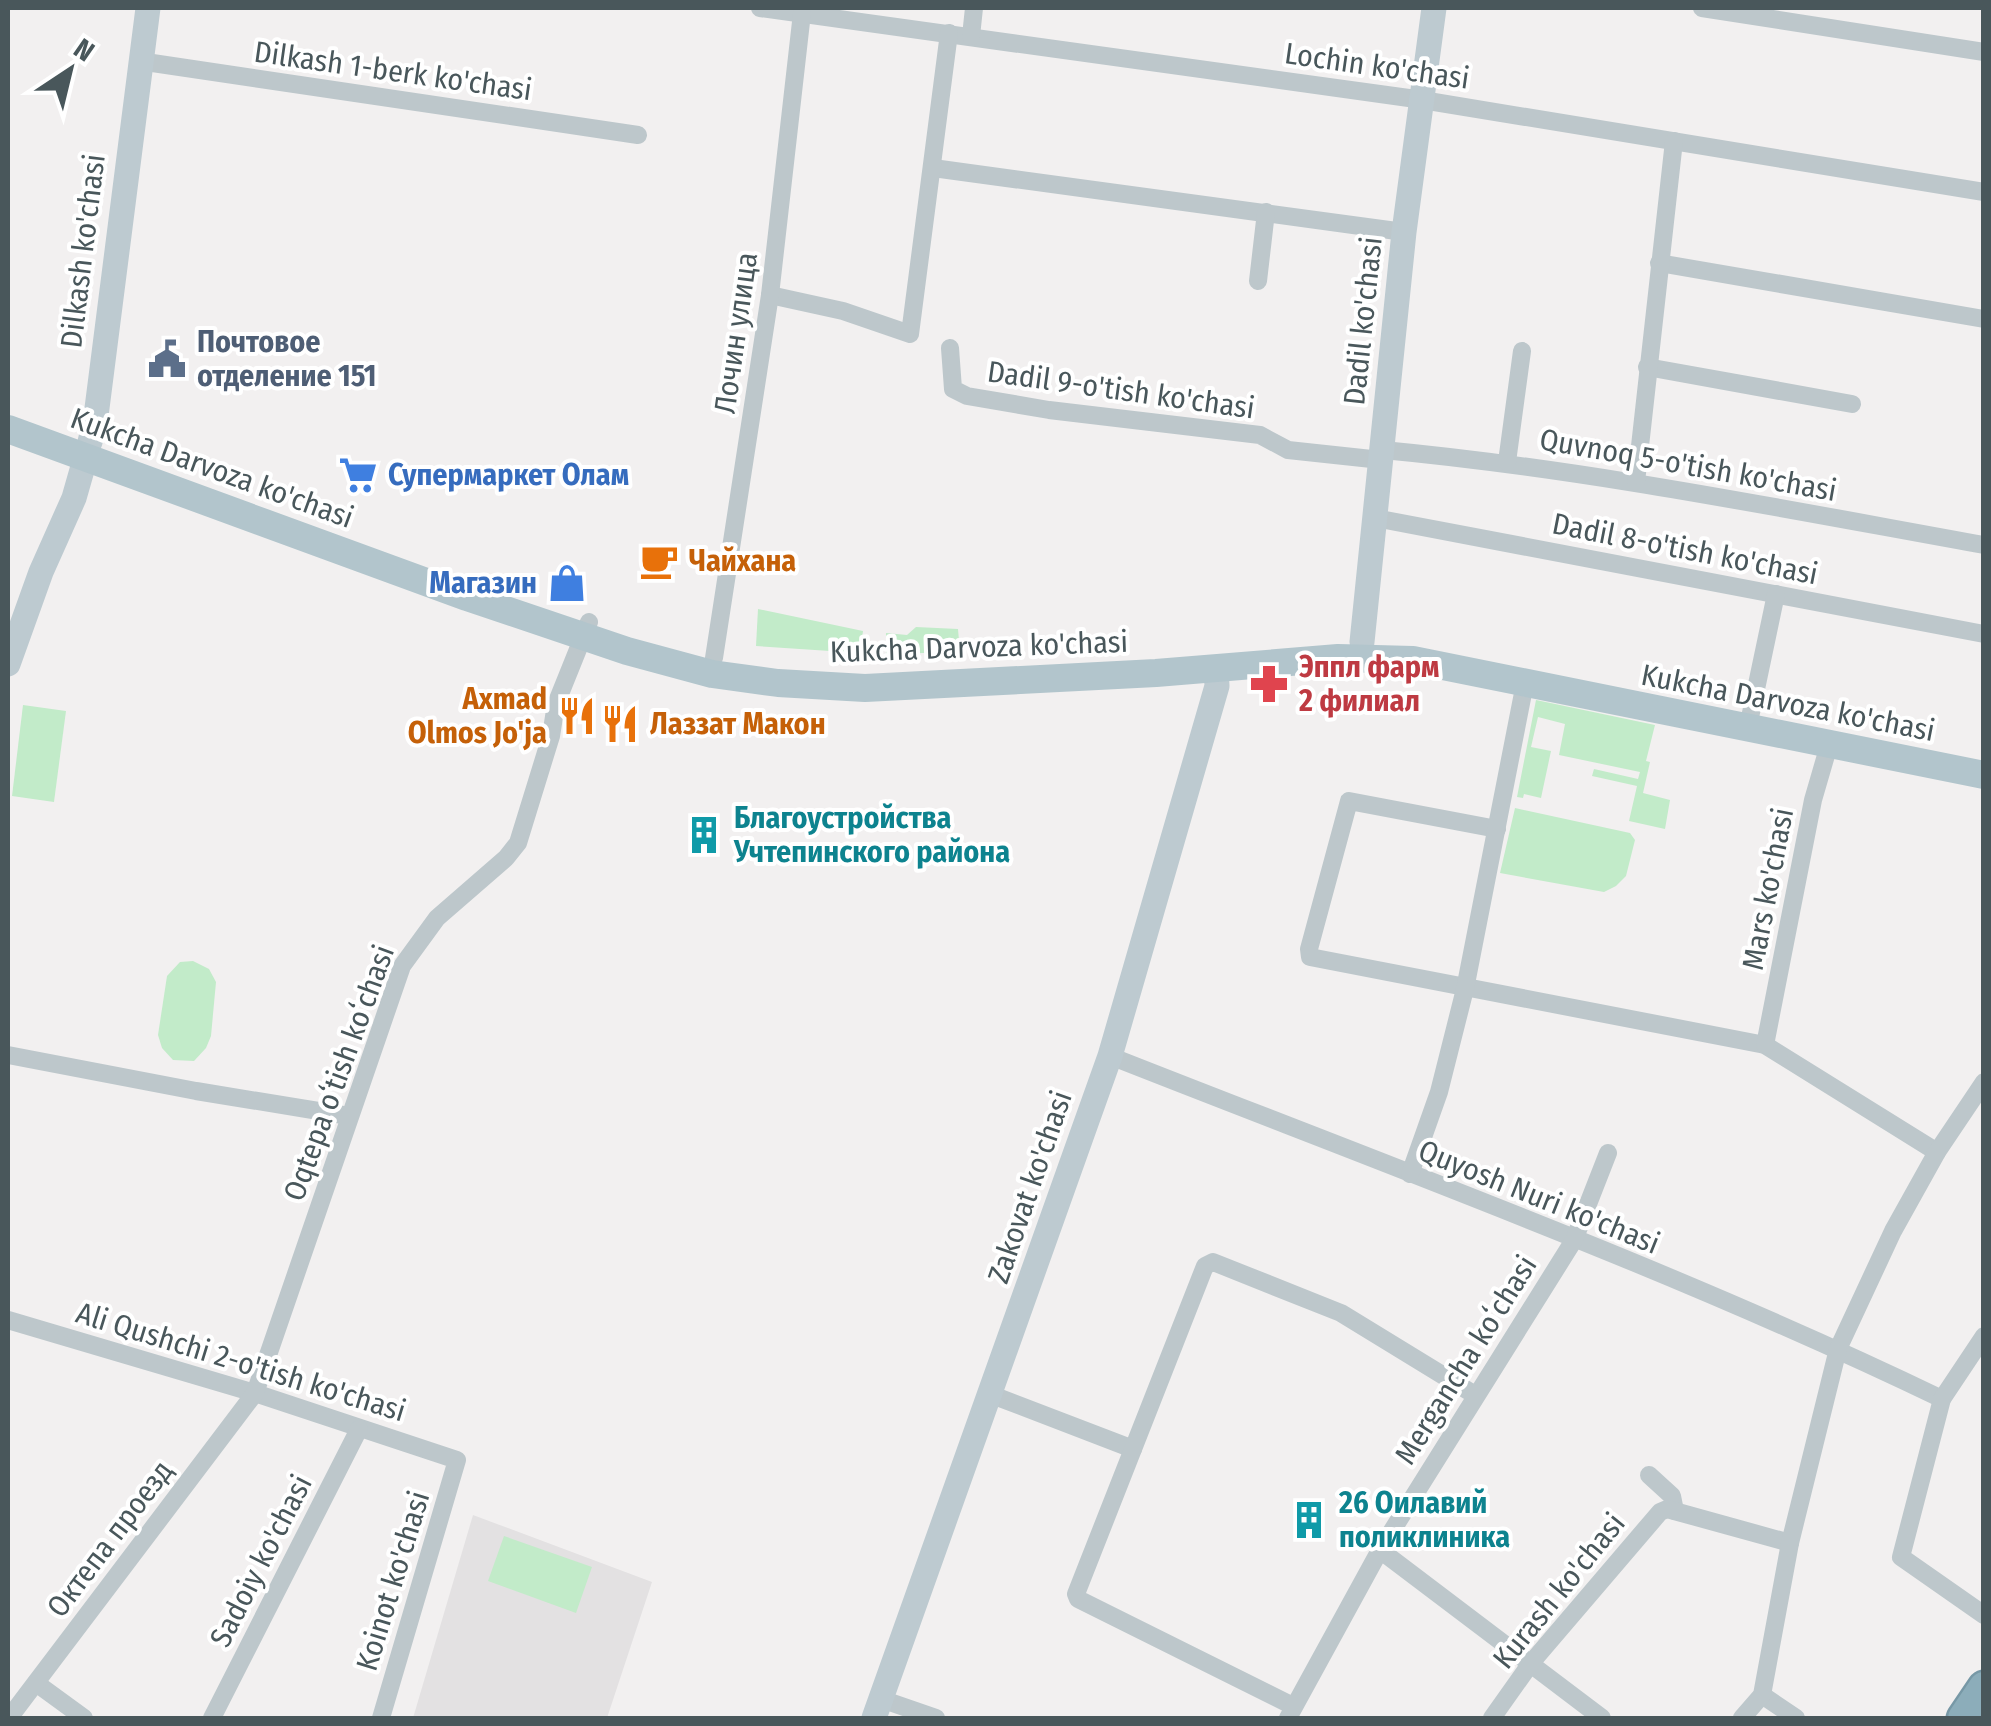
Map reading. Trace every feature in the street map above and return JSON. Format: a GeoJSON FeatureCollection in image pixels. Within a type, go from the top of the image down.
{"type":"FeatureCollection","features":[{"type":"Feature","properties":{"kind":"highway"},"geometry":{"type":"LineString","coordinates":[[1963,1718],[1984,1687]]}},
{"type":"Feature","properties":{"kind":"main road","name":"Kukcha Darvoza ko'chasi"},"geometry":{"type":"LineString","coordinates":[[8,414],[88,449],[586,630],[713,666],[866,672],[1216,660],[1361,650],[1527,676],[1749,720],[1984,775]]}},
{"type":"Feature","properties":{"kind":"main road","name":"Kukcha Darvoza ko'chasi"},"geometry":{"type":"LineString","coordinates":[[8,429],[88,449]]}},
{"type":"Feature","properties":{"kind":"main road","name":"Kukcha Darvoza ko'chasi"},"geometry":{"type":"LineString","coordinates":[[1831,737],[1984,760]]}},
{"type":"Feature","properties":{"kind":"street","name":"Dilkash ko'chasi"},"geometry":{"type":"LineString","coordinates":[[8,664],[41,572],[74,498],[96,416],[148,8]]}},
{"type":"Feature","properties":{"kind":"street","name":"Lochin ko'chasi"},"geometry":{"type":"LineString","coordinates":[[760,8],[1421,100],[1984,192]]}},
{"type":"Feature","properties":{"kind":"street"},"geometry":{"type":"LineString","coordinates":[[970,36],[974,8]]}},
{"type":"Feature","properties":{"kind":"street","name":"Dadil ko'chasi"},"geometry":{"type":"LineString","coordinates":[[1361,650],[1404,232],[1434,8]]}},
{"type":"Feature","properties":{"kind":"street"},"geometry":{"type":"LineString","coordinates":[[1702,8],[1984,52]]}},
{"type":"Feature","properties":{"kind":"street","name":"Лочин улица"},"geometry":{"type":"LineString","coordinates":[[713,666],[770,294],[802,14]]}},
{"type":"Feature","properties":{"kind":"street"},"geometry":{"type":"LineString","coordinates":[[770,294],[843,311],[910,334],[949,33]]}},
{"type":"Feature","properties":{"kind":"street","name":"Dilkash 1-berk ko'chasi"},"geometry":{"type":"LineString","coordinates":[[139,61],[638,136]]}},
{"type":"Feature","properties":{"kind":"street"},"geometry":{"type":"LineString","coordinates":[[1636,482],[1674,141]]}},
{"type":"Feature","properties":{"kind":"street"},"geometry":{"type":"LineString","coordinates":[[932,168],[1404,232]]}},
{"type":"Feature","properties":{"kind":"street"},"geometry":{"type":"LineString","coordinates":[[1258,281],[1266,212]]}},
{"type":"Feature","properties":{"kind":"street"},"geometry":{"type":"LineString","coordinates":[[1659,263],[1984,320]]}},
{"type":"Feature","properties":{"kind":"street","name":"Dadil 9-o'tish ko'chasi"},"geometry":{"type":"LineString","coordinates":[[950,348],[953,389],[967,396],[1260,435],[1288,450],[1382,455]]}},
{"type":"Feature","properties":{"kind":"street"},"geometry":{"type":"LineString","coordinates":[[1507,462],[1522,351]]}},
{"type":"Feature","properties":{"kind":"street"},"geometry":{"type":"LineString","coordinates":[[1646,366],[1852,404]]}},
{"type":"Feature","properties":{"kind":"street","name":"Quvnoq 5-o'tish ko'chasi"},"geometry":{"type":"LineString","coordinates":[[1382,455],[1507,462],[1984,545]]}},
{"type":"Feature","properties":{"kind":"street","name":"Dadil 8-o'tish ko'chasi"},"geometry":{"type":"LineString","coordinates":[[1375,518],[1984,634]]}},
{"type":"Feature","properties":{"kind":"street"},"geometry":{"type":"LineString","coordinates":[[1749,720],[1776,594]]}},
{"type":"Feature","properties":{"kind":"street","name":"Oqtepa oʻtish koʻchasi"},"geometry":{"type":"LineString","coordinates":[[255,1392],[402,966],[438,918],[506,858],[518,842],[551,736],[556,704],[586,630]]}},
{"type":"Feature","properties":{"kind":"street","name":"Zakovat ko'chasi"},"geometry":{"type":"LineString","coordinates":[[878,1708],[1110,1056],[1216,686],[1216,660]]}},
{"type":"Feature","properties":{"kind":"street"},"geometry":{"type":"LineString","coordinates":[[1410,1174],[1439,1092],[1465,989],[1527,676]]}},
{"type":"Feature","properties":{"kind":"street","name":"Mars ko'chasi"},"geometry":{"type":"LineString","coordinates":[[1766,1045],[1813,800],[1831,737]]}},
{"type":"Feature","properties":{"kind":"street"},"geometry":{"type":"LineString","coordinates":[[1496,829],[1350,801],[1308,950],[1310,957],[1766,1045],[1936,1152]]}},
{"type":"Feature","properties":{"kind":"street"},"geometry":{"type":"LineString","coordinates":[[8,1054],[349,1116]]}},
{"type":"Feature","properties":{"kind":"street","name":"Quyosh Nuri ko'chasi"},"geometry":{"type":"LineString","coordinates":[[1110,1056],[1574,1240],[1838,1349],[1942,1398]]}},
{"type":"Feature","properties":{"kind":"street"},"geometry":{"type":"LineString","coordinates":[[1742,1718],[1762,1695],[1790,1543],[1838,1349],[1893,1231],[1936,1152],[1984,1082]]}},
{"type":"Feature","properties":{"kind":"street","name":"Mergancha koʻchasi"},"geometry":{"type":"LineString","coordinates":[[1291,1712],[1380,1550],[1574,1240],[1608,1153]]}},
{"type":"Feature","properties":{"kind":"street"},"geometry":{"type":"LineString","coordinates":[[1291,1712],[1078,1599],[1078,1586],[1206,1266],[1213,1262],[1342,1313],[1475,1395]]}},
{"type":"Feature","properties":{"kind":"street","name":"Ali Qushchi 2-o'tish ko'chasi"},"geometry":{"type":"LineString","coordinates":[[8,1320],[255,1392],[457,1460]]}},
{"type":"Feature","properties":{"kind":"street"},"geometry":{"type":"LineString","coordinates":[[1984,1336],[1942,1398],[1901,1557],[1984,1615]]}},
{"type":"Feature","properties":{"kind":"street","name":"Октепа проезд"},"geometry":{"type":"LineString","coordinates":[[9,1718],[255,1392]]}},
{"type":"Feature","properties":{"kind":"street"},"geometry":{"type":"LineString","coordinates":[[992,1394],[1134,1449]]}},
{"type":"Feature","properties":{"kind":"street","name":"Sadoiy ko'chasi"},"geometry":{"type":"LineString","coordinates":[[212,1718],[360,1429]]}},
{"type":"Feature","properties":{"kind":"street","name":"Koinot ko'chasi"},"geometry":{"type":"LineString","coordinates":[[380,1718],[457,1460]]}},
{"type":"Feature","properties":{"kind":"street"},"geometry":{"type":"LineString","coordinates":[[1648,1475],[1672,1496],[1674,1511],[1790,1543]]}},
{"type":"Feature","properties":{"kind":"street","name":"Kurash ko'chasi"},"geometry":{"type":"LineString","coordinates":[[1492,1718],[1531,1663],[1660,1512],[1674,1511]]}},
{"type":"Feature","properties":{"kind":"street"},"geometry":{"type":"LineString","coordinates":[[1380,1550],[1602,1718]]}},
{"type":"Feature","properties":{"kind":"street"},"geometry":{"type":"LineString","coordinates":[[36,1683],[84,1718]]}},
{"type":"Feature","properties":{"kind":"street"},"geometry":{"type":"LineString","coordinates":[[1762,1695],[1796,1718]]}},
{"type":"Feature","properties":{"kind":"street"},"geometry":{"type":"LineString","coordinates":[[878,1708],[936,1718]]}},
{"type":"Feature","properties":{"kind":"shaded area"},"geometry":{"type":"Polygon","coordinates":[[[473,1515],[652,1582],[607,1718],[413,1718],[473,1515]]]}},
{"type":"Feature","properties":{"kind":"green space"},"geometry":{"type":"Polygon","coordinates":[[[758,609],[863,631],[860,653],[756,646],[758,609]]]}},
{"type":"Feature","properties":{"kind":"green space"},"geometry":{"type":"Polygon","coordinates":[[[916,627],[958,629],[960,652],[886,654],[886,633],[907,635],[916,627]]]}},
{"type":"Feature","properties":{"kind":"green space"},"geometry":{"type":"Polygon","coordinates":[[[1536,700],[1655,725],[1643,793],[1670,800],[1665,829],[1629,821],[1637,786],[1592,776],[1594,769],[1638,779],[1640,772],[1559,755],[1565,724],[1538,717],[1531,747],[1551,751],[1541,798],[1524,794],[1523,798],[1517,797],[1536,700]]]}},
{"type":"Feature","properties":{"kind":"green space"},"geometry":{"type":"Polygon","coordinates":[[[23,705],[66,711],[54,802],[12,796],[23,705]]]}},
{"type":"Feature","properties":{"kind":"green space"},"geometry":{"type":"Polygon","coordinates":[[[1515,808],[1630,833],[1635,840],[1626,876],[1604,892],[1500,873],[1515,808]]]}},
{"type":"Feature","properties":{"kind":"green space"},"geometry":{"type":"Polygon","coordinates":[[[193,961],[209,969],[216,982],[211,1036],[194,1061],[173,1060],[162,1048],[158,1035],[167,976],[180,962],[193,961]]]}},
{"type":"Feature","properties":{"kind":"green space"},"geometry":{"type":"Polygon","coordinates":[[[504,1536],[592,1567],[576,1613],[488,1581],[504,1536]]]}},
{"type":"Feature","properties":{"kind":"place","name":"Почтовое отделение 151"},"geometry":{"type":"Point","coordinates":[167,359]}},
{"type":"Feature","properties":{"kind":"place","name":"Супермаркет Олам"},"geometry":{"type":"Point","coordinates":[358,475]}},
{"type":"Feature","properties":{"kind":"place","name":"Чайхана"},"geometry":{"type":"Point","coordinates":[659,561]}},
{"type":"Feature","properties":{"kind":"place","name":"Магазин"},"geometry":{"type":"Point","coordinates":[567,583]}},
{"type":"Feature","properties":{"kind":"place","name":"Эппл фарм 2 филиал"},"geometry":{"type":"Point","coordinates":[1269,684]}},
{"type":"Feature","properties":{"kind":"place","name":"Axmad Olmos Jo'ja"},"geometry":{"type":"Point","coordinates":[577,716]}},
{"type":"Feature","properties":{"kind":"place","name":"Лаззат Макон"},"geometry":{"type":"Point","coordinates":[620,724]}},
{"type":"Feature","properties":{"kind":"place","name":"Благоустройства Учтепинского района"},"geometry":{"type":"Point","coordinates":[704,835]}},
{"type":"Feature","properties":{"kind":"place","name":"26 Оилавий поликлиника"},"geometry":{"type":"Point","coordinates":[1309,1520]}}]}
